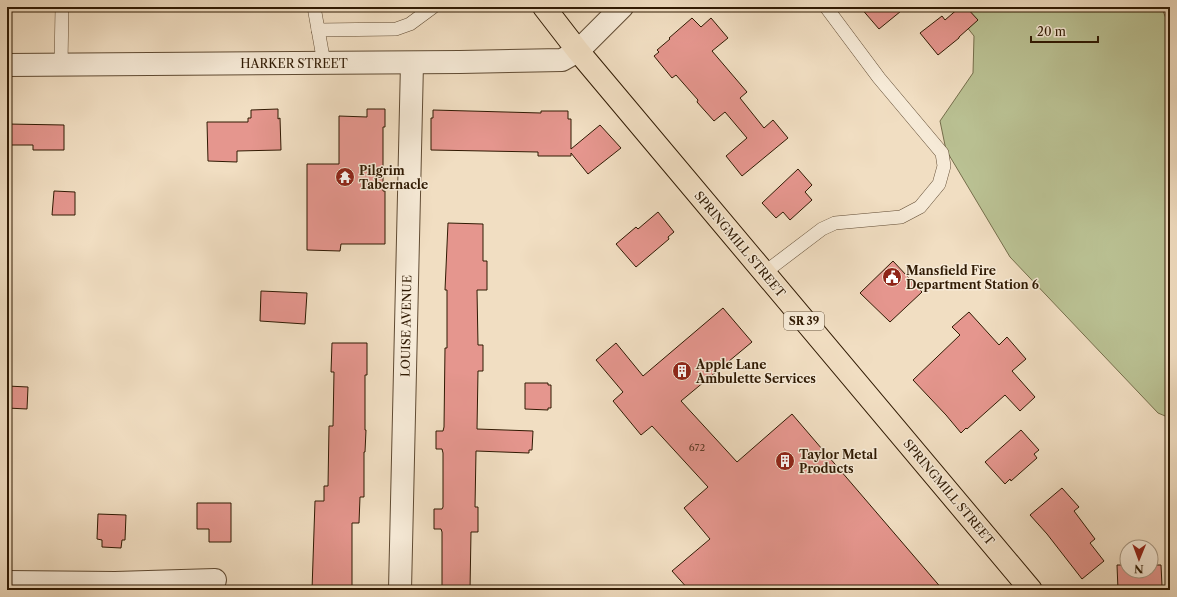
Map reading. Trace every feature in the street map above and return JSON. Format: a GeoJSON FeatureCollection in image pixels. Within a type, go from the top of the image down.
{"type":"FeatureCollection","features":[{"type":"Feature","properties":{"kind":"main road","name":"SPRINGMILL STREET"},"geometry":{"type":"LineString","coordinates":[[544,7],[578,51],[1031,590]]}},
{"type":"Feature","properties":{"kind":"street","name":"HARKER STREET"},"geometry":{"type":"LineString","coordinates":[[7,65],[412,63],[562,60],[578,51],[622,7]]}},
{"type":"Feature","properties":{"kind":"street","name":"LOUISE AVENUE"},"geometry":{"type":"LineString","coordinates":[[400,590],[412,63]]}},
{"type":"Feature","properties":{"kind":"street"},"geometry":{"type":"LineString","coordinates":[[7,582],[114,583],[215,580]]}},
{"type":"Feature","properties":{"kind":"lane"},"geometry":{"type":"LineString","coordinates":[[61,65],[62,7]]}},
{"type":"Feature","properties":{"kind":"lane"},"geometry":{"type":"LineString","coordinates":[[318,30],[396,29],[410,24],[432,7]]}},
{"type":"Feature","properties":{"kind":"lane"},"geometry":{"type":"LineString","coordinates":[[764,273],[822,229],[835,223],[901,217],[920,207],[939,184],[944,166],[942,153],[879,78],[826,7]]}},
{"type":"Feature","properties":{"kind":"lane"},"geometry":{"type":"LineString","coordinates":[[317,9],[318,30],[324,63]]}},
{"type":"Feature","properties":{"kind":"green space"},"geometry":{"type":"Polygon","coordinates":[[[951,7],[1161,7],[1170,27],[1170,418],[1158,413],[1010,257],[946,150],[940,121],[973,73],[974,36],[951,7]]]}},
{"type":"Feature","properties":{"kind":"building"},"geometry":{"type":"Polygon","coordinates":[[[860,7],[906,7],[879,29],[860,7]]]}},
{"type":"Feature","properties":{"kind":"building"},"geometry":{"type":"Polygon","coordinates":[[[960,7],[966,7],[978,20],[938,55],[920,33],[942,16],[945,20],[960,7]]]}},
{"type":"Feature","properties":{"kind":"building"},"geometry":{"type":"Polygon","coordinates":[[[692,18],[701,27],[711,18],[728,38],[712,51],[747,92],[740,98],[764,128],[773,120],[788,138],[742,176],[726,156],[747,138],[725,112],[714,121],[676,75],[672,78],[654,56],[659,52],[657,50],[670,39],[669,38],[692,18]]]}},
{"type":"Feature","properties":{"kind":"building"},"geometry":{"type":"Polygon","coordinates":[[[278,109],[278,119],[280,118],[281,150],[237,151],[237,162],[208,161],[207,122],[248,122],[248,118],[251,118],[251,110],[278,109]]]}},
{"type":"Feature","properties":{"kind":"building","name":"Pilgrim Tabernacle"},"geometry":{"type":"Polygon","coordinates":[[[367,109],[385,109],[385,127],[383,127],[383,191],[385,191],[385,244],[341,244],[340,251],[307,250],[307,164],[339,164],[339,116],[367,117],[367,109]]]}},
{"type":"Feature","properties":{"kind":"building"},"geometry":{"type":"Polygon","coordinates":[[[433,110],[541,113],[541,111],[568,111],[568,119],[571,119],[571,149],[600,125],[621,148],[588,174],[571,153],[571,156],[538,156],[538,152],[431,150],[431,118],[433,118],[433,110]]]}},
{"type":"Feature","properties":{"kind":"building"},"geometry":{"type":"Polygon","coordinates":[[[7,124],[64,125],[64,150],[33,150],[33,145],[7,145],[7,124]]]}},
{"type":"Feature","properties":{"kind":"building"},"geometry":{"type":"Polygon","coordinates":[[[798,169],[812,185],[805,192],[812,200],[790,220],[783,212],[776,218],[762,203],[798,169]]]}},
{"type":"Feature","properties":{"kind":"building"},"geometry":{"type":"Polygon","coordinates":[[[54,191],[75,192],[75,215],[52,215],[54,191]]]}},
{"type":"Feature","properties":{"kind":"building"},"geometry":{"type":"Polygon","coordinates":[[[658,212],[674,232],[668,237],[669,239],[636,267],[616,244],[636,227],[638,229],[658,212]]]}},
{"type":"Feature","properties":{"kind":"building"},"geometry":{"type":"Polygon","coordinates":[[[448,223],[483,224],[483,261],[487,261],[487,290],[477,290],[478,345],[483,345],[483,371],[478,371],[477,429],[533,431],[532,450],[529,450],[529,453],[476,451],[475,507],[478,507],[478,532],[471,532],[470,590],[442,590],[442,532],[441,529],[434,529],[434,509],[442,509],[443,507],[443,453],[442,449],[436,449],[436,431],[443,431],[444,427],[445,348],[447,348],[447,290],[445,290],[448,223]]]}},
{"type":"Feature","properties":{"kind":"building","name":"Mansfield Fire Department Station 6"},"geometry":{"type":"Polygon","coordinates":[[[893,261],[922,292],[890,322],[860,293],[893,261]]]}},
{"type":"Feature","properties":{"kind":"building"},"geometry":{"type":"Polygon","coordinates":[[[261,291],[307,293],[305,324],[260,321],[261,291]]]}},
{"type":"Feature","properties":{"kind":"building","name":"Taylor Metal Products"},"geometry":{"type":"Polygon","coordinates":[[[723,308],[752,342],[681,401],[737,462],[792,414],[943,590],[689,590],[672,571],[710,539],[684,508],[708,487],[652,426],[641,435],[613,401],[623,392],[596,360],[616,343],[643,376],[723,308]]]}},
{"type":"Feature","properties":{"kind":"building"},"geometry":{"type":"Polygon","coordinates":[[[969,312],[999,345],[1007,337],[1026,359],[1012,371],[1035,397],[1020,411],[1005,395],[961,433],[913,380],[960,335],[952,327],[969,312]]]}},
{"type":"Feature","properties":{"kind":"building"},"geometry":{"type":"Polygon","coordinates":[[[332,343],[367,343],[367,375],[365,375],[366,430],[364,452],[364,497],[360,497],[359,523],[352,523],[352,590],[312,590],[315,501],[324,501],[324,486],[328,486],[329,426],[333,426],[334,372],[331,372],[332,343]]]}},
{"type":"Feature","properties":{"kind":"building"},"geometry":{"type":"Polygon","coordinates":[[[525,383],[548,383],[548,385],[551,385],[551,408],[548,408],[548,410],[525,409],[525,383]]]}},
{"type":"Feature","properties":{"kind":"building"},"geometry":{"type":"Polygon","coordinates":[[[7,386],[28,387],[27,409],[7,408],[7,386]]]}},
{"type":"Feature","properties":{"kind":"building"},"geometry":{"type":"Polygon","coordinates":[[[1021,430],[1039,450],[1034,454],[1037,458],[1011,481],[1010,479],[1005,484],[985,462],[1021,430]]]}},
{"type":"Feature","properties":{"kind":"building"},"geometry":{"type":"Polygon","coordinates":[[[1062,488],[1079,507],[1074,511],[1095,539],[1090,543],[1104,561],[1082,579],[1047,534],[1030,515],[1062,488]]]}},
{"type":"Feature","properties":{"kind":"building"},"geometry":{"type":"Polygon","coordinates":[[[197,503],[231,503],[231,542],[209,542],[209,529],[197,529],[197,503]]]}},
{"type":"Feature","properties":{"kind":"building"},"geometry":{"type":"Polygon","coordinates":[[[98,514],[126,515],[125,540],[122,540],[121,548],[102,547],[102,540],[97,539],[98,514]]]}},
{"type":"Feature","properties":{"kind":"building"},"geometry":{"type":"Polygon","coordinates":[[[1117,565],[1119,565],[1119,579],[1159,579],[1159,565],[1161,565],[1162,586],[1150,586],[1150,590],[1118,590],[1117,565]]]}},
{"type":"Feature","properties":{"kind":"place","name":"Pilgrim Tabernacle"},"geometry":{"type":"Point","coordinates":[345,177]}},
{"type":"Feature","properties":{"kind":"place","name":"Mansfield Fire Department Station 6"},"geometry":{"type":"Point","coordinates":[892,277]}},
{"type":"Feature","properties":{"kind":"place","name":"Apple Lane Ambulette Services"},"geometry":{"type":"Point","coordinates":[682,371]}},
{"type":"Feature","properties":{"kind":"place","name":"Taylor Metal Products"},"geometry":{"type":"Point","coordinates":[785,461]}}]}
